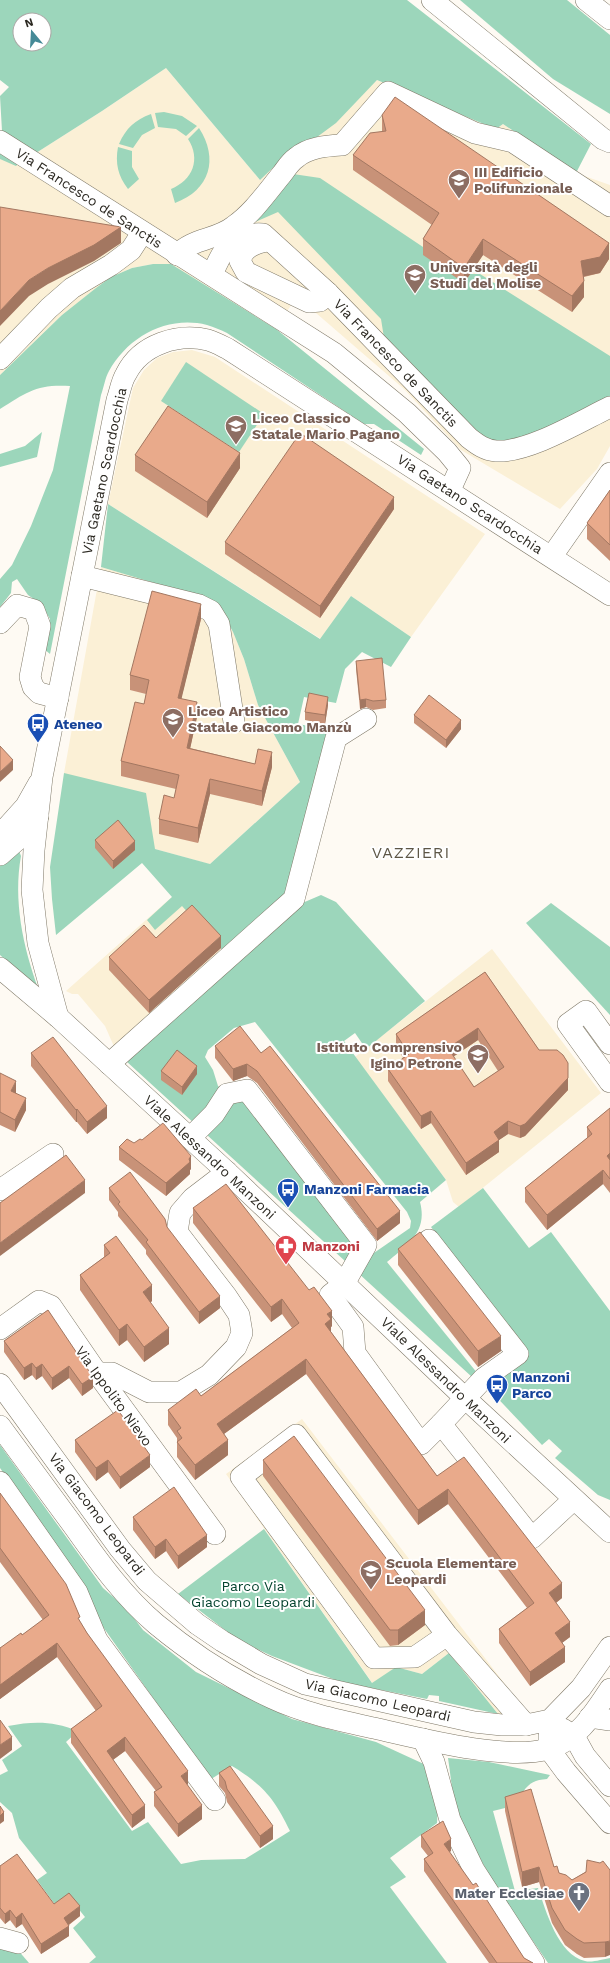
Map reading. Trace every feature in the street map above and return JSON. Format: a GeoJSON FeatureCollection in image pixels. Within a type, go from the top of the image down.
{"type":"FeatureCollection","features":[{"type":"Feature","properties":{"kind":"street"},"geometry":{"type":"LineString","coordinates":[[432,0],[606,141]]}},
{"type":"Feature","properties":{"kind":"street"},"geometry":{"type":"LineString","coordinates":[[586,0],[610,19]]}},
{"type":"Feature","properties":{"kind":"street","name":"Via Francesco de Sanctis"},"geometry":{"type":"LineString","coordinates":[[177,255],[192,243],[224,233],[235,226],[258,203],[296,157],[319,147],[342,145],[388,92],[475,133],[513,142],[610,206]]}},
{"type":"Feature","properties":{"kind":"street","name":"Via Francesco de Sanctis"},"geometry":{"type":"LineString","coordinates":[[0,142],[334,353],[407,413],[447,452],[460,468],[450,490]]}},
{"type":"Feature","properties":{"kind":"street"},"geometry":{"type":"LineString","coordinates":[[0,359],[49,308],[72,288],[111,265],[131,250],[142,233],[99,228]]}},
{"type":"Feature","properties":{"kind":"street","name":"Via Francesco de Sanctis"},"geometry":{"type":"LineString","coordinates":[[212,275],[219,258],[228,245],[239,238],[252,234],[263,234],[328,293],[469,438],[480,447],[497,451],[526,447],[610,407]]}},
{"type":"Feature","properties":{"kind":"street"},"geometry":{"type":"LineString","coordinates":[[271,241],[259,243],[242,254],[240,261],[246,272],[309,302],[320,301],[328,293]]}},
{"type":"Feature","properties":{"kind":"street","name":"Via Gaetano Scardocchia"},"geometry":{"type":"LineString","coordinates":[[58,1017],[38,943],[32,890],[32,870],[42,777],[117,400],[126,373],[142,354],[161,342],[186,337],[210,340],[228,349],[450,490],[610,595]]}},
{"type":"Feature","properties":{"kind":"street","name":"Via Gaetano Scardocchia"},"geometry":{"type":"LineString","coordinates":[[552,556],[610,473]]}},
{"type":"Feature","properties":{"kind":"street"},"geometry":{"type":"LineString","coordinates":[[82,576],[199,605],[211,611],[219,624],[223,640],[234,722]]}},
{"type":"Feature","properties":{"kind":"street"},"geometry":{"type":"LineString","coordinates":[[0,623],[17,605],[34,610],[40,626],[30,677],[33,687],[39,693],[58,698]]}},
{"type":"Feature","properties":{"kind":"street"},"geometry":{"type":"LineString","coordinates":[[109,1064],[294,899],[336,738],[366,719]]}},
{"type":"Feature","properties":{"kind":"street","name":"Via Gaetano Scardocchia"},"geometry":{"type":"LineString","coordinates":[[0,855],[5,834],[26,806],[42,777]]}},
{"type":"Feature","properties":{"kind":"street","name":"Via Gaetano Scardocchia"},"geometry":{"type":"LineString","coordinates":[[5,834],[38,816]]}},
{"type":"Feature","properties":{"kind":"street","name":"Viale Alessandro Manzoni"},"geometry":{"type":"LineString","coordinates":[[0,968],[58,1017],[227,1172],[573,1500],[610,1532]]}},
{"type":"Feature","properties":{"kind":"street"},"geometry":{"type":"LineString","coordinates":[[610,1044],[586,1011],[568,1024],[610,1082]]}},
{"type":"Feature","properties":{"kind":"street"},"geometry":{"type":"LineString","coordinates":[[190,1138],[214,1114],[227,1094],[247,1090],[366,1245],[344,1284],[330,1295],[353,1327],[355,1353],[421,1444],[484,1378],[518,1354],[429,1240]]}},
{"type":"Feature","properties":{"kind":"street"},"geometry":{"type":"LineString","coordinates":[[0,1190],[53,1154]]}},
{"type":"Feature","properties":{"kind":"street"},"geometry":{"type":"LineString","coordinates":[[97,1373],[112,1373],[149,1392],[181,1392],[209,1375],[236,1347],[242,1333],[239,1316],[227,1296],[177,1232],[180,1213],[193,1198],[227,1172]]}},
{"type":"Feature","properties":{"kind":"street","name":"Via Ippolito Nievo"},"geometry":{"type":"LineString","coordinates":[[0,1329],[39,1301],[51,1306],[97,1373],[215,1534]]}},
{"type":"Feature","properties":{"kind":"street","name":"Via Giacomo Leopardi"},"geometry":{"type":"LineString","coordinates":[[0,1384],[120,1550],[147,1580],[198,1624],[222,1641],[261,1664],[305,1684],[474,1722],[502,1725],[526,1725],[550,1720]]}},
{"type":"Feature","properties":{"kind":"street"},"geometry":{"type":"LineString","coordinates":[[441,1424],[532,1538],[573,1500]]}},
{"type":"Feature","properties":{"kind":"street","name":"Via Giacomo Leopardi"},"geometry":{"type":"LineString","coordinates":[[0,1426],[101,1564],[128,1597],[156,1623],[204,1659],[272,1698],[299,1709],[328,1718],[423,1739],[493,1751],[522,1752],[549,1749],[574,1736],[600,1719],[610,1689]]}},
{"type":"Feature","properties":{"kind":"street"},"geometry":{"type":"LineString","coordinates":[[447,1635],[415,1657],[374,1658],[241,1477],[296,1435],[447,1635],[526,1725]]}},
{"type":"Feature","properties":{"kind":"street"},"geometry":{"type":"LineString","coordinates":[[0,1482],[77,1592],[96,1640],[215,1800]]}},
{"type":"Feature","properties":{"kind":"street","name":"Viale Alessandro Manzoni"},"geometry":{"type":"LineString","coordinates":[[573,1500],[610,1513]]}},
{"type":"Feature","properties":{"kind":"street"},"geometry":{"type":"LineString","coordinates":[[101,1564],[120,1550]]}},
{"type":"Feature","properties":{"kind":"street"},"geometry":{"type":"LineString","coordinates":[[610,1647],[581,1688],[550,1720],[549,1749],[566,1772],[610,1823]]}},
{"type":"Feature","properties":{"kind":"street"},"geometry":{"type":"LineString","coordinates":[[328,1718],[335,1691]]}},
{"type":"Feature","properties":{"kind":"street"},"geometry":{"type":"LineString","coordinates":[[550,1720],[574,1736],[585,1756],[609,1785],[588,1798]]}},
{"type":"Feature","properties":{"kind":"street"},"geometry":{"type":"LineString","coordinates":[[470,1747],[474,1722]]}},
{"type":"Feature","properties":{"kind":"street"},"geometry":{"type":"LineString","coordinates":[[423,1739],[434,1762],[450,1820],[474,1870],[534,1963]]}},
{"type":"Feature","properties":{"kind":"shaded area","name":"Università degli Studi del Molise"},"geometry":{"type":"Polygon","coordinates":[[[166,68],[260,180],[296,146],[358,98],[377,80],[496,129],[503,124],[576,173],[610,185],[610,446],[597,469],[560,509],[461,450],[404,389],[316,313],[293,302],[276,329],[171,264],[153,264],[132,268],[111,277],[62,315],[0,375],[0,151],[36,153],[166,68]]]}},
{"type":"Feature","properties":{"kind":"shaded area","name":"Liceo Classico Statale Mario Pagano"},"geometry":{"type":"Polygon","coordinates":[[[192,350],[215,357],[485,534],[411,637],[351,596],[321,639],[108,504],[133,388],[144,370],[157,358],[173,352],[192,350]]]}},
{"type":"Feature","properties":{"kind":"shaded area","name":"Liceo Artistico Statale Giacomo Manzù"},"geometry":{"type":"Polygon","coordinates":[[[101,567],[201,597],[218,604],[233,632],[244,659],[258,705],[300,782],[210,864],[262,920],[116,1051],[105,1026],[78,994],[72,994],[66,991],[209,864],[155,849],[64,773],[101,567]]]}},
{"type":"Feature","properties":{"kind":"shaded area","name":"Istituto Comprensivo Igino Petrone"},"geometry":{"type":"Polygon","coordinates":[[[492,949],[601,1093],[459,1207],[453,1202],[446,1180],[355,1057],[492,949]]]}},
{"type":"Feature","properties":{"kind":"shaded area","name":"Scuola Elementare Leopardi"},"geometry":{"type":"Polygon","coordinates":[[[302,1419],[530,1717],[498,1714],[449,1653],[422,1674],[396,1667],[373,1684],[226,1474],[302,1419]]]}},
{"type":"Feature","properties":{"kind":"green space"},"geometry":{"type":"Polygon","coordinates":[[[0,0],[407,0],[591,144],[576,173],[503,124],[496,129],[377,80],[336,123],[313,140],[296,146],[260,180],[166,68],[36,153],[2,131],[0,96],[9,87],[0,80],[0,0]]]}},
{"type":"Feature","properties":{"kind":"green space"},"geometry":{"type":"Polygon","coordinates":[[[460,0],[567,0],[610,35],[610,114],[553,79],[460,0]]]}},
{"type":"Feature","properties":{"kind":"green space"},"geometry":{"type":"Polygon","coordinates":[[[164,112],[182,116],[197,126],[186,136],[176,129],[158,127],[155,113],[164,112]]]}},
{"type":"Feature","properties":{"kind":"green space"},"geometry":{"type":"Polygon","coordinates":[[[151,114],[155,128],[142,135],[133,148],[119,144],[125,133],[132,125],[151,114]]]}},
{"type":"Feature","properties":{"kind":"green space"},"geometry":{"type":"Polygon","coordinates":[[[199,128],[209,151],[208,172],[203,182],[196,190],[187,197],[175,203],[171,189],[185,180],[193,168],[194,154],[188,139],[199,128]]]}},
{"type":"Feature","properties":{"kind":"green space"},"geometry":{"type":"Polygon","coordinates":[[[118,147],[132,151],[132,167],[139,179],[128,189],[118,169],[118,147]]]}},
{"type":"Feature","properties":{"kind":"green space"},"geometry":{"type":"Polygon","coordinates":[[[0,151],[19,163],[16,166],[0,159],[0,151]]]}},
{"type":"Feature","properties":{"kind":"green space"},"geometry":{"type":"Polygon","coordinates":[[[293,174],[320,178],[426,249],[464,283],[470,274],[480,274],[610,356],[610,397],[525,438],[499,444],[476,438],[385,344],[381,319],[278,212],[248,225],[275,200],[293,174]]]}},
{"type":"Feature","properties":{"kind":"green space"},"geometry":{"type":"Polygon","coordinates":[[[153,264],[171,264],[276,329],[424,449],[421,455],[374,424],[364,424],[227,333],[220,330],[207,325],[177,323],[163,326],[150,332],[127,348],[117,359],[109,371],[101,395],[50,654],[44,649],[50,619],[41,604],[28,595],[17,579],[12,582],[11,593],[0,607],[0,579],[12,565],[31,526],[53,470],[70,386],[49,386],[33,390],[0,409],[0,375],[62,315],[111,277],[132,268],[153,264]]]}},
{"type":"Feature","properties":{"kind":"green space"},"geometry":{"type":"Polygon","coordinates":[[[186,362],[264,414],[239,452],[161,401],[186,362]]]}},
{"type":"Feature","properties":{"kind":"green space"},"geometry":{"type":"Polygon","coordinates":[[[42,432],[37,457],[0,467],[0,454],[25,446],[42,432]]]}},
{"type":"Feature","properties":{"kind":"green space"},"geometry":{"type":"Polygon","coordinates":[[[108,504],[320,639],[351,596],[411,637],[391,667],[362,652],[345,669],[336,703],[304,697],[298,724],[330,730],[291,893],[225,953],[182,906],[155,930],[147,920],[172,897],[142,863],[56,935],[50,867],[64,773],[146,793],[155,849],[210,864],[300,782],[258,705],[244,659],[233,632],[218,604],[201,597],[101,567],[108,504]]]}},
{"type":"Feature","properties":{"kind":"green space"},"geometry":{"type":"Polygon","coordinates":[[[19,851],[21,856],[18,889],[21,923],[28,956],[38,988],[0,955],[0,862],[19,851]]]}},
{"type":"Feature","properties":{"kind":"green space"},"geometry":{"type":"Polygon","coordinates":[[[321,895],[336,902],[425,1001],[366,1049],[355,1033],[344,1041],[446,1180],[420,1202],[422,1212],[418,1230],[414,1237],[402,1250],[387,1262],[478,1374],[472,1377],[126,1061],[300,904],[321,895]],[[255,1022],[234,1028],[208,1050],[205,1057],[213,1070],[218,1086],[230,1098],[243,1098],[371,1255],[410,1228],[411,1221],[407,1212],[255,1022]]]}},
{"type":"Feature","properties":{"kind":"green space"},"geometry":{"type":"Polygon","coordinates":[[[551,903],[610,947],[610,1015],[526,923],[551,903]]]}},
{"type":"Feature","properties":{"kind":"green space"},"geometry":{"type":"Polygon","coordinates":[[[483,1188],[529,1248],[551,1232],[610,1311],[610,1500],[598,1495],[555,1458],[562,1451],[549,1439],[542,1445],[484,1384],[528,1354],[431,1227],[483,1188]]]}},
{"type":"Feature","properties":{"kind":"green space"},"geometry":{"type":"Polygon","coordinates":[[[0,1445],[103,1588],[127,1609],[143,1630],[196,1672],[292,1719],[376,1742],[426,1765],[438,1806],[437,1823],[390,1858],[406,1877],[390,1887],[447,1963],[89,1963],[96,1957],[73,1928],[85,1917],[69,1897],[56,1906],[37,1880],[47,1873],[19,1838],[12,1813],[0,1802],[0,1775],[8,1771],[2,1760],[22,1746],[8,1726],[26,1723],[43,1723],[60,1725],[78,1731],[66,1742],[132,1831],[148,1822],[181,1864],[201,1860],[245,1859],[290,1831],[279,1810],[267,1793],[260,1786],[232,1766],[208,1781],[158,1705],[96,1617],[83,1586],[0,1468],[0,1445]]]}},
{"type":"Feature","properties":{"kind":"green space","name":"Parco Via Giacomo Leopardi"},"geometry":{"type":"Polygon","coordinates":[[[264,1529],[372,1683],[396,1667],[422,1674],[449,1653],[498,1714],[439,1701],[439,1696],[429,1695],[427,1699],[341,1682],[272,1656],[238,1640],[178,1594],[264,1529]]]}},
{"type":"Feature","properties":{"kind":"green space"},"geometry":{"type":"Polygon","coordinates":[[[448,1758],[489,1762],[550,1775],[547,1779],[533,1782],[523,1792],[528,1802],[493,1811],[515,1891],[538,1888],[554,1931],[567,1950],[576,1957],[585,1961],[610,1958],[610,1963],[548,1963],[500,1892],[469,1837],[455,1803],[448,1758]]]}},
{"type":"Feature","properties":{"kind":"green space"},"geometry":{"type":"Polygon","coordinates":[[[0,1944],[17,1949],[29,1963],[0,1963],[0,1944]]]}},
{"type":"Feature","properties":{"kind":"building","name":"III Edificio Polifunzionale"},"geometry":{"type":"Polygon","coordinates":[[[395,97],[609,243],[600,257],[581,261],[584,281],[572,296],[483,239],[464,268],[423,239],[439,213],[353,155],[370,133],[386,131],[382,115],[395,97]]]}},
{"type":"Feature","properties":{"kind":"building"},"geometry":{"type":"Polygon","coordinates":[[[0,207],[121,227],[94,245],[48,268],[29,280],[0,311],[0,207]]]}},
{"type":"Feature","properties":{"kind":"building"},"geometry":{"type":"Polygon","coordinates":[[[168,406],[240,453],[207,502],[135,455],[168,406]]]}},
{"type":"Feature","properties":{"kind":"building"},"geometry":{"type":"Polygon","coordinates":[[[300,433],[394,497],[320,606],[225,542],[300,433]]]}},
{"type":"Feature","properties":{"kind":"building"},"geometry":{"type":"Polygon","coordinates":[[[610,490],[610,545],[587,523],[610,490]]]}},
{"type":"Feature","properties":{"kind":"building"},"geometry":{"type":"Polygon","coordinates":[[[152,591],[201,604],[178,698],[197,702],[187,748],[255,764],[258,749],[272,752],[262,791],[210,779],[198,828],[159,819],[164,795],[174,798],[179,775],[121,761],[135,702],[144,704],[149,680],[130,675],[152,591]]]}},
{"type":"Feature","properties":{"kind":"building"},"geometry":{"type":"Polygon","coordinates":[[[382,658],[386,700],[360,700],[356,661],[382,658]]]}},
{"type":"Feature","properties":{"kind":"building"},"geometry":{"type":"Polygon","coordinates":[[[309,693],[328,697],[325,715],[305,712],[309,693]]]}},
{"type":"Feature","properties":{"kind":"building"},"geometry":{"type":"Polygon","coordinates":[[[429,695],[461,720],[446,740],[414,715],[429,695]]]}},
{"type":"Feature","properties":{"kind":"building"},"geometry":{"type":"Polygon","coordinates":[[[0,746],[13,760],[0,772],[0,746]]]}},
{"type":"Feature","properties":{"kind":"building"},"geometry":{"type":"Polygon","coordinates":[[[118,820],[135,841],[113,861],[95,840],[118,820]]]}},
{"type":"Feature","properties":{"kind":"building"},"geometry":{"type":"Polygon","coordinates":[[[192,905],[221,936],[149,1000],[109,957],[144,925],[156,938],[192,905]]]}},
{"type":"Feature","properties":{"kind":"building"},"geometry":{"type":"Polygon","coordinates":[[[485,972],[539,1050],[557,1050],[563,1055],[568,1063],[568,1078],[525,1124],[520,1126],[508,1121],[494,1132],[499,1140],[466,1163],[431,1111],[421,1116],[388,1069],[409,1054],[396,1034],[485,972]],[[478,1028],[448,1048],[474,1087],[504,1067],[478,1028]]]}},
{"type":"Feature","properties":{"kind":"building"},"geometry":{"type":"Polygon","coordinates":[[[240,1026],[261,1053],[270,1046],[400,1211],[377,1229],[257,1071],[247,1064],[233,1069],[215,1046],[240,1026]]]}},
{"type":"Feature","properties":{"kind":"building"},"geometry":{"type":"Polygon","coordinates":[[[53,1037],[107,1106],[87,1122],[31,1053],[53,1037]]]}},
{"type":"Feature","properties":{"kind":"building"},"geometry":{"type":"Polygon","coordinates":[[[177,1050],[197,1066],[182,1087],[161,1071],[177,1050]]]}},
{"type":"Feature","properties":{"kind":"building"},"geometry":{"type":"Polygon","coordinates":[[[0,1073],[16,1081],[11,1091],[26,1098],[15,1120],[0,1112],[0,1073]]]}},
{"type":"Feature","properties":{"kind":"building"},"geometry":{"type":"Polygon","coordinates":[[[610,1108],[610,1153],[607,1156],[610,1160],[610,1179],[603,1170],[547,1215],[525,1188],[592,1134],[587,1127],[610,1108]]]}},
{"type":"Feature","properties":{"kind":"building"},"geometry":{"type":"Polygon","coordinates":[[[163,1123],[191,1156],[189,1159],[190,1162],[166,1183],[119,1147],[127,1139],[134,1143],[140,1139],[142,1140],[163,1123]]]}},
{"type":"Feature","properties":{"kind":"building"},"geometry":{"type":"Polygon","coordinates":[[[66,1155],[85,1180],[0,1243],[0,1203],[66,1155]]]}},
{"type":"Feature","properties":{"kind":"building"},"geometry":{"type":"Polygon","coordinates":[[[130,1172],[165,1219],[167,1227],[220,1296],[199,1312],[146,1242],[148,1240],[118,1204],[120,1202],[109,1188],[130,1172]]]}},
{"type":"Feature","properties":{"kind":"building"},"geometry":{"type":"Polygon","coordinates":[[[226,1184],[309,1290],[314,1287],[332,1311],[327,1314],[331,1319],[325,1324],[437,1476],[464,1457],[562,1583],[549,1593],[570,1622],[555,1633],[565,1647],[530,1672],[499,1629],[534,1603],[448,1489],[418,1510],[306,1359],[217,1424],[228,1440],[195,1465],[177,1442],[182,1438],[177,1431],[181,1428],[168,1410],[196,1389],[201,1396],[299,1323],[282,1299],[271,1307],[193,1208],[226,1184]]]}},
{"type":"Feature","properties":{"kind":"building"},"geometry":{"type":"Polygon","coordinates":[[[420,1232],[501,1336],[478,1351],[398,1249],[420,1232]]]}},
{"type":"Feature","properties":{"kind":"building"},"geometry":{"type":"Polygon","coordinates":[[[116,1236],[152,1285],[143,1292],[169,1328],[144,1347],[127,1324],[119,1330],[80,1275],[110,1253],[104,1245],[116,1236]]]}},
{"type":"Feature","properties":{"kind":"building"},"geometry":{"type":"Polygon","coordinates":[[[48,1310],[93,1377],[82,1384],[69,1366],[52,1378],[42,1364],[36,1368],[32,1363],[24,1368],[4,1341],[48,1310]]]}},
{"type":"Feature","properties":{"kind":"building"},"geometry":{"type":"Polygon","coordinates":[[[118,1410],[150,1455],[120,1477],[108,1460],[96,1468],[75,1440],[118,1410]]]}},
{"type":"Feature","properties":{"kind":"building"},"geometry":{"type":"Polygon","coordinates":[[[294,1436],[425,1610],[398,1630],[390,1630],[263,1460],[294,1436]]]}},
{"type":"Feature","properties":{"kind":"building"},"geometry":{"type":"Polygon","coordinates":[[[174,1487],[207,1535],[178,1556],[166,1539],[155,1547],[133,1517],[174,1487]]]}},
{"type":"Feature","properties":{"kind":"building"},"geometry":{"type":"Polygon","coordinates":[[[0,1493],[66,1584],[80,1617],[78,1618],[87,1633],[188,1771],[181,1776],[202,1805],[178,1824],[154,1792],[162,1787],[125,1737],[107,1751],[145,1805],[132,1815],[71,1729],[102,1706],[57,1643],[0,1685],[0,1648],[21,1633],[22,1635],[49,1615],[0,1548],[0,1493]]]}},
{"type":"Feature","properties":{"kind":"building"},"geometry":{"type":"Polygon","coordinates":[[[0,1720],[12,1737],[0,1745],[0,1720]]]}},
{"type":"Feature","properties":{"kind":"building"},"geometry":{"type":"Polygon","coordinates":[[[230,1766],[273,1826],[260,1836],[227,1789],[225,1781],[219,1773],[230,1766]]]}},
{"type":"Feature","properties":{"kind":"building"},"geometry":{"type":"Polygon","coordinates":[[[531,1789],[554,1867],[557,1866],[559,1873],[566,1875],[572,1880],[586,1872],[587,1860],[600,1863],[603,1861],[610,1870],[610,1941],[584,1943],[565,1930],[552,1908],[539,1867],[522,1872],[505,1797],[531,1789]]]}},
{"type":"Feature","properties":{"kind":"building"},"geometry":{"type":"Polygon","coordinates":[[[0,1806],[4,1812],[0,1816],[0,1806]]]}},
{"type":"Feature","properties":{"kind":"building"},"geometry":{"type":"Polygon","coordinates":[[[443,1821],[451,1839],[444,1844],[473,1885],[476,1883],[524,1958],[533,1963],[497,1963],[424,1859],[433,1853],[421,1835],[443,1821]]]}},
{"type":"Feature","properties":{"kind":"building"},"geometry":{"type":"Polygon","coordinates":[[[17,1854],[54,1904],[69,1893],[80,1906],[64,1918],[69,1926],[41,1944],[22,1913],[16,1918],[10,1910],[5,1914],[0,1908],[0,1866],[17,1854]]]}},
{"type":"Feature","properties":{"kind":"place","name":"III Edificio Polifunzionale"},"geometry":{"type":"Point","coordinates":[459,200]}},
{"type":"Feature","properties":{"kind":"place","name":"Università degli Studi del Molise"},"geometry":{"type":"Point","coordinates":[415,294]}},
{"type":"Feature","properties":{"kind":"place","name":"Liceo Classico Statale Mario Pagano"},"geometry":{"type":"Point","coordinates":[236,446]}},
{"type":"Feature","properties":{"kind":"place","name":"Liceo Artistico Statale Giacomo Manzù"},"geometry":{"type":"Point","coordinates":[173,738]}},
{"type":"Feature","properties":{"kind":"place","name":"Ateneo"},"geometry":{"type":"Point","coordinates":[38,744]}},
{"type":"Feature","properties":{"kind":"place","name":"Istituto Comprensivo Igino Petrone"},"geometry":{"type":"Point","coordinates":[478,1074]}},
{"type":"Feature","properties":{"kind":"place","name":"Manzoni Farmacia"},"geometry":{"type":"Point","coordinates":[288,1208]}},
{"type":"Feature","properties":{"kind":"place","name":"Manzoni"},"geometry":{"type":"Point","coordinates":[286,1266]}},
{"type":"Feature","properties":{"kind":"place","name":"Manzoni Parco"},"geometry":{"type":"Point","coordinates":[497,1404]}},
{"type":"Feature","properties":{"kind":"place","name":"Scuola Elementare Leopardi"},"geometry":{"type":"Point","coordinates":[371,1590]}},
{"type":"Feature","properties":{"kind":"place","name":"Mater Ecclesiae"},"geometry":{"type":"Point","coordinates":[579,1912]}},
{"type":"Feature","properties":{"kind":"district","name":"VAZZIERI"},"geometry":{"type":"Point","coordinates":[411,852]}}]}
